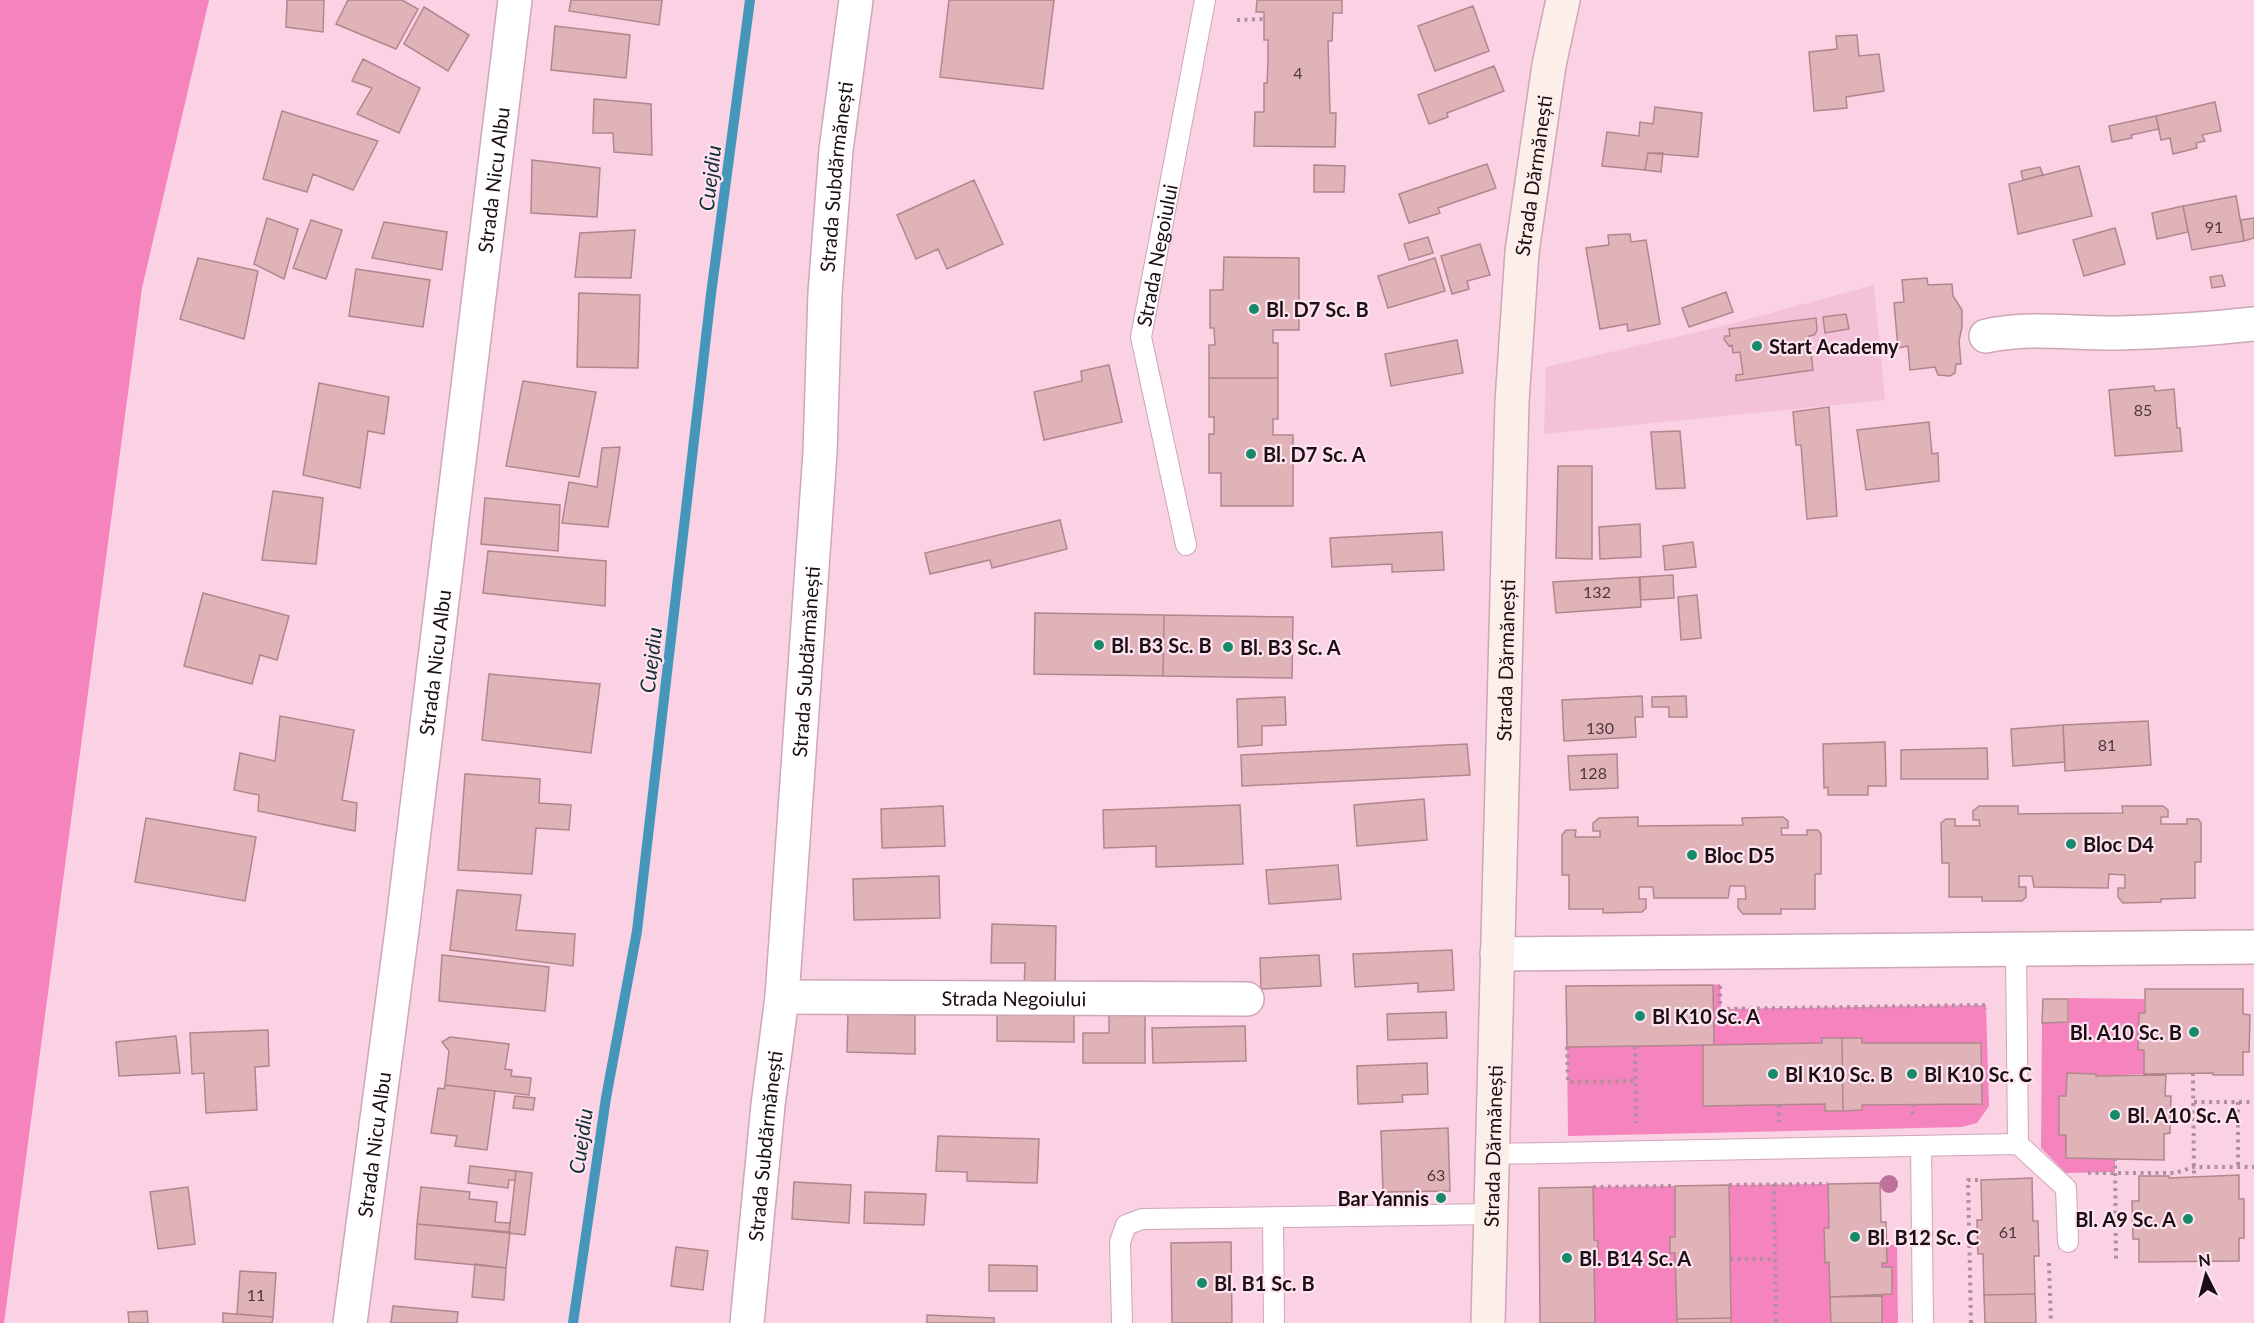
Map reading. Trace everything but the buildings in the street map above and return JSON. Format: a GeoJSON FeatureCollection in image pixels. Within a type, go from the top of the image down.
{"type":"FeatureCollection","features":[{"type":"Feature","properties":{"kind":"street","name":"Strada Nicu Albu"},"geometry":{"type":"LineString","coordinates":[[350,1323],[402,930],[515,0]]}},
{"type":"Feature","properties":{"kind":"street","name":"Strada Subdărmănești"},"geometry":{"type":"LineString","coordinates":[[747,1323],[768,1105],[782,997],[820,453],[825,293],[836,150],[856,0]]}},
{"type":"Feature","properties":{"kind":"street","name":"Strada Dărmănești"},"geometry":{"type":"LineString","coordinates":[[1488,1323],[1512,390],[1522,252],[1549,65],[1563,0]]}},
{"type":"Feature","properties":{"kind":"street"},"geometry":{"type":"LineString","coordinates":[[1986,336],[2003,332],[2068,330],[2118,333],[2254,324]]}},
{"type":"Feature","properties":{"kind":"street"},"geometry":{"type":"LineString","coordinates":[[1497,954],[2254,947]]}},
{"type":"Feature","properties":{"kind":"street","name":"Strada Negoiului"},"geometry":{"type":"LineString","coordinates":[[782,997],[1247,999]]}},
{"type":"Feature","properties":{"kind":"lane","name":"Strada Negoiului"},"geometry":{"type":"LineString","coordinates":[[1186,544],[1141,337],[1206,0]]}},
{"type":"Feature","properties":{"kind":"lane"},"geometry":{"type":"LineString","coordinates":[[2016,949],[2018,1144]]}},
{"type":"Feature","properties":{"kind":"lane"},"geometry":{"type":"LineString","coordinates":[[1492,1154],[2018,1144],[2066,1188],[2068,1242]]}},
{"type":"Feature","properties":{"kind":"lane"},"geometry":{"type":"LineString","coordinates":[[1922,1146],[1923,1323]]}},
{"type":"Feature","properties":{"kind":"lane"},"geometry":{"type":"LineString","coordinates":[[1122,1323],[1120,1242],[1126,1225],[1142,1219],[1491,1214]]}},
{"type":"Feature","properties":{"kind":"lane"},"geometry":{"type":"LineString","coordinates":[[1273,1218],[1274,1323]]}},
{"type":"Feature","properties":{"kind":"path"},"geometry":{"type":"LineString","coordinates":[[1237,20],[1264,19]]}},
{"type":"Feature","properties":{"kind":"path"},"geometry":{"type":"LineString","coordinates":[[1720,980],[1720,1009],[1986,1005]]}},
{"type":"Feature","properties":{"kind":"path"},"geometry":{"type":"LineString","coordinates":[[1635,1046],[1636,1124]]}},
{"type":"Feature","properties":{"kind":"path"},"geometry":{"type":"LineString","coordinates":[[1567,1047],[1568,1082],[1635,1081]]}},
{"type":"Feature","properties":{"kind":"path"},"geometry":{"type":"LineString","coordinates":[[2193,1073],[2194,1177]]}},
{"type":"Feature","properties":{"kind":"path"},"geometry":{"type":"LineString","coordinates":[[2194,1102],[2254,1102]]}},
{"type":"Feature","properties":{"kind":"path"},"geometry":{"type":"LineString","coordinates":[[2238,1102],[2238,1167]]}},
{"type":"Feature","properties":{"kind":"path"},"geometry":{"type":"LineString","coordinates":[[2115,1158],[2116,1261]]}},
{"type":"Feature","properties":{"kind":"path"},"geometry":{"type":"LineString","coordinates":[[2085,1173],[2175,1173],[2194,1167],[2254,1167]]}},
{"type":"Feature","properties":{"kind":"path"},"geometry":{"type":"LineString","coordinates":[[1971,1323],[1968,1180],[1981,1180]]}},
{"type":"Feature","properties":{"kind":"path"},"geometry":{"type":"LineString","coordinates":[[1880,1183],[1896,1182]]}},
{"type":"Feature","properties":{"kind":"path"},"geometry":{"type":"LineString","coordinates":[[1729,1185],[1828,1184]]}},
{"type":"Feature","properties":{"kind":"path"},"geometry":{"type":"LineString","coordinates":[[1774,1185],[1776,1323]]}},
{"type":"Feature","properties":{"kind":"path"},"geometry":{"type":"LineString","coordinates":[[1593,1187],[1675,1186]]}},
{"type":"Feature","properties":{"kind":"path"},"geometry":{"type":"LineString","coordinates":[[2049,1254],[2051,1323]]}},
{"type":"Feature","properties":{"kind":"path"},"geometry":{"type":"LineString","coordinates":[[1730,1259],[1775,1259]]}},
{"type":"Feature","properties":{"kind":"shaded area"},"geometry":{"type":"Polygon","coordinates":[[[0,0],[209,0],[142,288],[4,1323],[0,1323],[0,0]]]}},
{"type":"Feature","properties":{"kind":"shaded area","name":"Start Academy"},"geometry":{"type":"Polygon","coordinates":[[[1874,285],[1885,400],[1544,434],[1546,367],[1723,326],[1874,285]]]}},
{"type":"Feature","properties":{"kind":"shaded area"},"geometry":{"type":"Polygon","coordinates":[[[1720,984],[1721,1009],[1986,1005],[1989,1106],[1977,1123],[1962,1127],[1568,1136],[1567,1047],[1703,1045],[1704,1106],[1825,1104],[1825,1111],[1862,1110],[1862,1105],[1982,1103],[1981,1043],[1862,1043],[1861,1038],[1822,1038],[1822,1043],[1714,1045],[1713,985],[1720,984]]]}},
{"type":"Feature","properties":{"kind":"shaded area"},"geometry":{"type":"Polygon","coordinates":[[[2069,998],[2144,999],[2145,1013],[2139,1013],[2138,1050],[2144,1050],[2144,1074],[2096,1076],[2096,1074],[2067,1073],[2066,1096],[2059,1096],[2059,1134],[2066,1135],[2066,1158],[2115,1158],[2115,1172],[2066,1173],[2041,1148],[2042,1023],[2069,1023],[2069,998]]]}},
{"type":"Feature","properties":{"kind":"shaded area"},"geometry":{"type":"Polygon","coordinates":[[[1828,1184],[1829,1228],[1824,1229],[1825,1262],[1829,1262],[1831,1323],[1731,1323],[1729,1185],[1828,1184]]]}},
{"type":"Feature","properties":{"kind":"shaded area"},"geometry":{"type":"Polygon","coordinates":[[[1675,1186],[1675,1237],[1670,1237],[1670,1253],[1675,1253],[1677,1323],[1595,1323],[1594,1254],[1598,1253],[1598,1241],[1594,1240],[1593,1187],[1675,1186]]]}},
{"type":"Feature","properties":{"kind":"shaded area"},"geometry":{"type":"Polygon","coordinates":[[[1887,1245],[1897,1245],[1898,1323],[1882,1323],[1882,1295],[1892,1294],[1892,1267],[1882,1267],[1882,1263],[1887,1263],[1887,1245]]]}},
{"type":"Feature","properties":{"kind":"waterway","name":"Cuejdiu"},"geometry":{"type":"LineString","coordinates":[[573,1323],[606,1098],[637,931],[711,294],[750,0]]}},
{"type":"Feature","properties":{"kind":"place","name":"Bl. D7 Sc. B"},"geometry":{"type":"Point","coordinates":[1254,309]}},
{"type":"Feature","properties":{"kind":"place","name":"Start Academy"},"geometry":{"type":"Point","coordinates":[1757,346]}},
{"type":"Feature","properties":{"kind":"place","name":"Bl. D7 Sc. A"},"geometry":{"type":"Point","coordinates":[1251,454]}},
{"type":"Feature","properties":{"kind":"place","name":"Bl. B3 Sc. B"},"geometry":{"type":"Point","coordinates":[1099,645]}},
{"type":"Feature","properties":{"kind":"place","name":"Bl. B3 Sc. A"},"geometry":{"type":"Point","coordinates":[1228,647]}},
{"type":"Feature","properties":{"kind":"place","name":"Bloc D4"},"geometry":{"type":"Point","coordinates":[2071,844]}},
{"type":"Feature","properties":{"kind":"place","name":"Bloc D5"},"geometry":{"type":"Point","coordinates":[1692,855]}},
{"type":"Feature","properties":{"kind":"place","name":"Bl K10 Sc. A"},"geometry":{"type":"Point","coordinates":[1640,1016]}},
{"type":"Feature","properties":{"kind":"place","name":"Bl. A10 Sc. B"},"geometry":{"type":"Point","coordinates":[2194,1032]}},
{"type":"Feature","properties":{"kind":"place","name":"Bl K10 Sc. B"},"geometry":{"type":"Point","coordinates":[1773,1074]}},
{"type":"Feature","properties":{"kind":"place","name":"Bl K10 Sc. C"},"geometry":{"type":"Point","coordinates":[1912,1074]}},
{"type":"Feature","properties":{"kind":"place","name":"Bl. A10 Sc. A"},"geometry":{"type":"Point","coordinates":[2115,1115]}},
{"type":"Feature","properties":{"kind":"place","name":"Bar Yannis"},"geometry":{"type":"Point","coordinates":[1441,1198]}},
{"type":"Feature","properties":{"kind":"place","name":"Bl. A9 Sc. A"},"geometry":{"type":"Point","coordinates":[2188,1219]}},
{"type":"Feature","properties":{"kind":"place","name":"Bl. B12 Sc. C"},"geometry":{"type":"Point","coordinates":[1855,1237]}},
{"type":"Feature","properties":{"kind":"place","name":"Bl. B14 Sc. A"},"geometry":{"type":"Point","coordinates":[1567,1258]}},
{"type":"Feature","properties":{"kind":"place","name":"Bl. B1 Sc. B"},"geometry":{"type":"Point","coordinates":[1202,1283]}}]}
